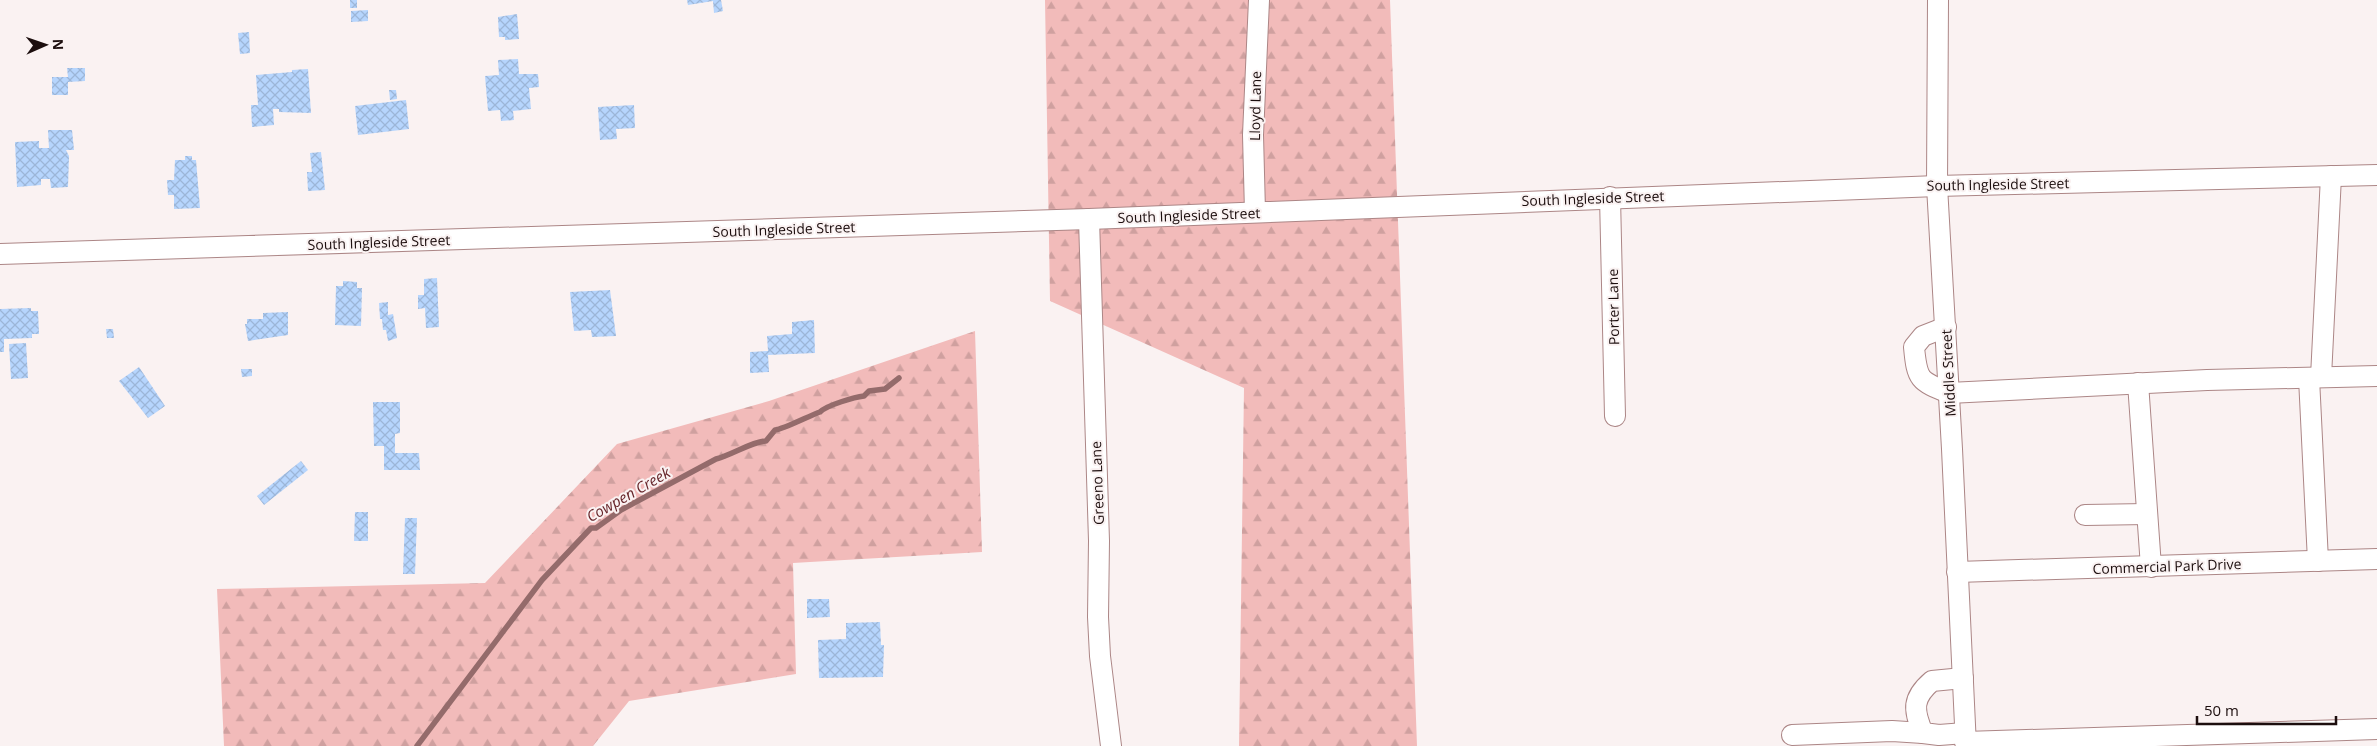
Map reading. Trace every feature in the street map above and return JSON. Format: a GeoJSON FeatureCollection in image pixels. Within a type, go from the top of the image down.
{"type":"FeatureCollection","features":[{"type":"Feature","properties":{"kind":"street","name":"Lloyd Lane"},"geometry":{"type":"LineString","coordinates":[[1256,212],[1253,135],[1259,0]]}},
{"type":"Feature","properties":{"kind":"street","name":"Middle Street"},"geometry":{"type":"LineString","coordinates":[[1938,0],[1937,186],[1946,327],[1965,740]]}},
{"type":"Feature","properties":{"kind":"street","name":"South Ingleside Street"},"geometry":{"type":"LineString","coordinates":[[0,254],[1089,219],[1610,197],[1937,186],[2377,175]]}},
{"type":"Feature","properties":{"kind":"street"},"geometry":{"type":"LineString","coordinates":[[2318,560],[2315,378],[2331,176]]}},
{"type":"Feature","properties":{"kind":"street","name":"Porter Lane"},"geometry":{"type":"LineString","coordinates":[[1610,197],[1615,416]]}},
{"type":"Feature","properties":{"kind":"street","name":"Greeno Lane"},"geometry":{"type":"LineString","coordinates":[[1089,219],[1099,541],[1099,636],[1110,746]]}},
{"type":"Feature","properties":{"kind":"street"},"geometry":{"type":"LineString","coordinates":[[1946,327],[1923,336],[1914,347],[1916,370],[1926,384],[1949,392],[2138,383],[2377,376]]}},
{"type":"Feature","properties":{"kind":"street"},"geometry":{"type":"LineString","coordinates":[[2138,383],[2151,567]]}},
{"type":"Feature","properties":{"kind":"street"},"geometry":{"type":"LineString","coordinates":[[2085,515],[2148,514]]}},
{"type":"Feature","properties":{"kind":"street","name":"Commercial Park Drive"},"geometry":{"type":"LineString","coordinates":[[1957,572],[2377,559]]}},
{"type":"Feature","properties":{"kind":"street"},"geometry":{"type":"LineString","coordinates":[[1922,732],[1916,716],[1917,698],[1932,681],[1963,678]]}},
{"type":"Feature","properties":{"kind":"street"},"geometry":{"type":"LineString","coordinates":[[1792,735],[1892,731],[1922,732],[1965,740],[2100,742],[2377,729]]}},
{"type":"Feature","properties":{"kind":"green space"},"geometry":{"type":"Polygon","coordinates":[[[1045,0],[1390,0],[1417,746],[1239,746],[1244,388],[1050,301],[1045,0]]]}},
{"type":"Feature","properties":{"kind":"green space"},"geometry":{"type":"Polygon","coordinates":[[[975,331],[982,552],[793,563],[796,674],[629,701],[593,746],[224,746],[217,589],[485,583],[617,444],[769,401],[975,331]]]}},
{"type":"Feature","properties":{"kind":"building"},"geometry":{"type":"Polygon","coordinates":[[[350,0],[357,0],[357,8],[350,8],[350,0]]]}},
{"type":"Feature","properties":{"kind":"building"},"geometry":{"type":"Polygon","coordinates":[[[687,0],[721,0],[723,11],[714,13],[713,1],[688,5],[687,0]]]}},
{"type":"Feature","properties":{"kind":"building"},"geometry":{"type":"Polygon","coordinates":[[[368,10],[368,21],[351,22],[351,11],[368,10]]]}},
{"type":"Feature","properties":{"kind":"building"},"geometry":{"type":"Polygon","coordinates":[[[517,14],[519,39],[505,40],[505,37],[499,37],[498,17],[517,14]]]}},
{"type":"Feature","properties":{"kind":"building"},"geometry":{"type":"Polygon","coordinates":[[[249,32],[250,53],[240,54],[238,33],[249,32]]]}},
{"type":"Feature","properties":{"kind":"building"},"geometry":{"type":"Polygon","coordinates":[[[518,59],[519,74],[538,74],[539,87],[529,88],[531,109],[513,111],[514,120],[501,121],[500,110],[488,111],[485,76],[499,75],[498,60],[518,59]]]}},
{"type":"Feature","properties":{"kind":"building"},"geometry":{"type":"Polygon","coordinates":[[[67,68],[85,68],[85,81],[68,82],[68,95],[52,95],[52,77],[68,77],[67,68]]]}},
{"type":"Feature","properties":{"kind":"building"},"geometry":{"type":"Polygon","coordinates":[[[308,69],[311,113],[279,112],[279,109],[273,109],[274,125],[252,127],[251,105],[258,105],[256,75],[308,69]]]}},
{"type":"Feature","properties":{"kind":"building"},"geometry":{"type":"Polygon","coordinates":[[[389,90],[396,90],[397,99],[390,100],[389,90]]]}},
{"type":"Feature","properties":{"kind":"building"},"geometry":{"type":"Polygon","coordinates":[[[406,100],[409,129],[358,135],[355,106],[406,100]]]}},
{"type":"Feature","properties":{"kind":"building"},"geometry":{"type":"Polygon","coordinates":[[[634,105],[635,128],[616,129],[617,139],[600,140],[598,107],[634,105]]]}},
{"type":"Feature","properties":{"kind":"building"},"geometry":{"type":"Polygon","coordinates":[[[48,130],[72,130],[74,150],[66,150],[69,156],[68,187],[51,188],[50,179],[41,179],[41,185],[17,187],[15,142],[39,141],[39,148],[49,148],[48,130]]]}},
{"type":"Feature","properties":{"kind":"building"},"geometry":{"type":"Polygon","coordinates":[[[321,152],[325,190],[308,191],[307,172],[312,172],[310,153],[321,152]]]}},
{"type":"Feature","properties":{"kind":"building"},"geometry":{"type":"Polygon","coordinates":[[[185,156],[192,156],[192,160],[196,160],[200,208],[174,209],[174,195],[168,195],[167,180],[174,180],[175,160],[185,160],[185,156]]]}},
{"type":"Feature","properties":{"kind":"building"},"geometry":{"type":"Polygon","coordinates":[[[437,278],[439,327],[426,328],[425,308],[418,309],[418,295],[424,295],[424,279],[437,278]]]}},
{"type":"Feature","properties":{"kind":"building"},"geometry":{"type":"Polygon","coordinates":[[[343,281],[357,282],[357,288],[362,288],[361,326],[335,325],[336,286],[343,286],[343,281]]]}},
{"type":"Feature","properties":{"kind":"building"},"geometry":{"type":"Polygon","coordinates":[[[610,290],[616,336],[592,337],[591,330],[574,331],[570,292],[610,290]]]}},
{"type":"Feature","properties":{"kind":"building"},"geometry":{"type":"Polygon","coordinates":[[[388,302],[388,315],[393,314],[397,338],[388,341],[386,330],[383,330],[382,319],[380,319],[379,303],[388,302]]]}},
{"type":"Feature","properties":{"kind":"building"},"geometry":{"type":"Polygon","coordinates":[[[31,308],[31,311],[38,311],[39,334],[32,334],[32,338],[4,339],[4,352],[0,352],[0,309],[31,308]]]}},
{"type":"Feature","properties":{"kind":"building"},"geometry":{"type":"Polygon","coordinates":[[[288,312],[288,335],[248,341],[245,324],[247,324],[247,319],[263,319],[263,313],[288,312]]]}},
{"type":"Feature","properties":{"kind":"building"},"geometry":{"type":"Polygon","coordinates":[[[814,320],[815,353],[768,355],[769,372],[750,373],[750,352],[768,351],[767,336],[792,334],[792,322],[814,320]]]}},
{"type":"Feature","properties":{"kind":"building"},"geometry":{"type":"Polygon","coordinates":[[[106,329],[113,329],[114,338],[107,338],[106,329]]]}},
{"type":"Feature","properties":{"kind":"building"},"geometry":{"type":"Polygon","coordinates":[[[26,343],[28,378],[11,379],[9,344],[26,343]]]}},
{"type":"Feature","properties":{"kind":"building"},"geometry":{"type":"Polygon","coordinates":[[[139,367],[165,406],[148,418],[119,381],[139,367]]]}},
{"type":"Feature","properties":{"kind":"building"},"geometry":{"type":"Polygon","coordinates":[[[241,369],[252,369],[252,376],[242,377],[241,369]]]}},
{"type":"Feature","properties":{"kind":"building"},"geometry":{"type":"Polygon","coordinates":[[[373,402],[400,402],[400,433],[395,434],[395,453],[419,453],[420,470],[384,470],[384,446],[374,446],[373,402]]]}},
{"type":"Feature","properties":{"kind":"building"},"geometry":{"type":"Polygon","coordinates":[[[301,461],[308,470],[264,505],[257,496],[301,461]]]}},
{"type":"Feature","properties":{"kind":"building"},"geometry":{"type":"Polygon","coordinates":[[[355,512],[368,512],[368,541],[354,541],[355,512]]]}},
{"type":"Feature","properties":{"kind":"building"},"geometry":{"type":"Polygon","coordinates":[[[405,518],[417,518],[415,574],[403,574],[405,518]]]}},
{"type":"Feature","properties":{"kind":"building"},"geometry":{"type":"Polygon","coordinates":[[[807,599],[829,599],[830,617],[807,618],[807,599]]]}},
{"type":"Feature","properties":{"kind":"building"},"geometry":{"type":"Polygon","coordinates":[[[880,622],[881,645],[884,645],[883,677],[819,678],[818,640],[846,639],[846,623],[880,622]]]}},
{"type":"Feature","properties":{"kind":"waterway","name":"Cowpen Creek"},"geometry":{"type":"LineString","coordinates":[[417,746],[542,580],[591,528],[596,528],[621,510],[716,459],[755,443],[766,441],[775,430],[835,404],[864,396],[869,391],[885,389],[899,378]]}}]}
